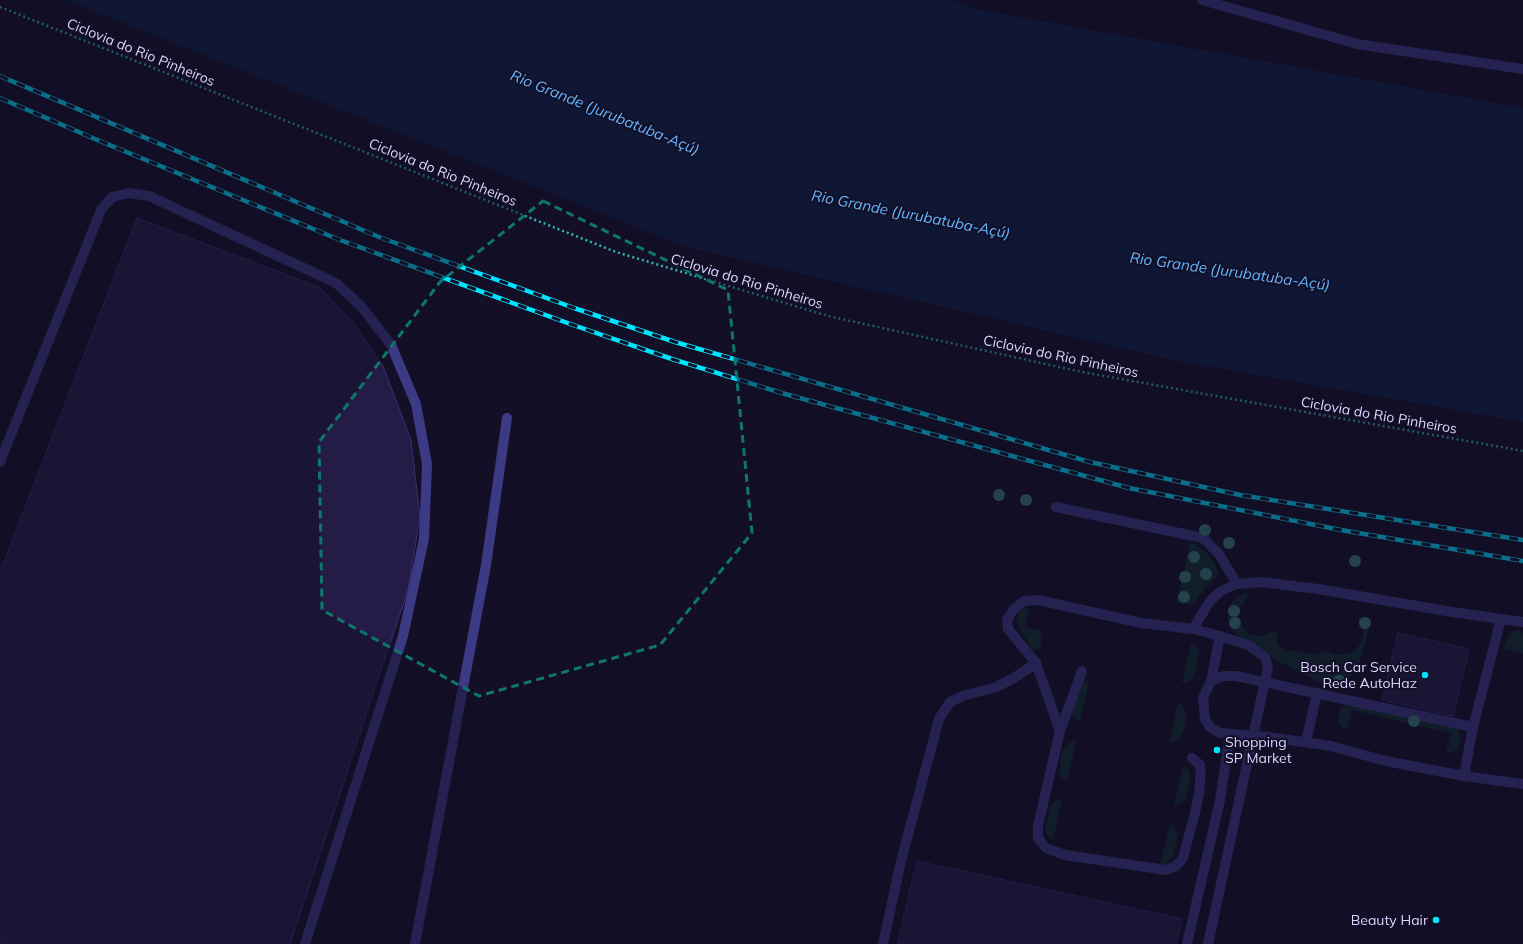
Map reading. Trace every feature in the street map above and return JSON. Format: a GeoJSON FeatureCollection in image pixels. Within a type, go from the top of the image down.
{"type":"FeatureCollection","features":[{"type":"Feature","properties":{"kind":"lane"},"geometry":{"type":"LineString","coordinates":[[1202,0],[1357,44],[1523,69]]}},
{"type":"Feature","properties":{"kind":"lane"},"geometry":{"type":"LineString","coordinates":[[0,462],[101,210],[112,197],[129,193],[149,196],[336,283],[361,306],[391,345],[416,404],[427,464],[424,539],[403,636],[305,944]]}},
{"type":"Feature","properties":{"kind":"lane"},"geometry":{"type":"LineString","coordinates":[[415,944],[486,565],[507,418]]}},
{"type":"Feature","properties":{"kind":"lane"},"geometry":{"type":"LineString","coordinates":[[1056,507],[1203,538],[1219,554],[1237,584]]}},
{"type":"Feature","properties":{"kind":"lane"},"geometry":{"type":"LineString","coordinates":[[1193,629],[1210,601],[1221,591],[1237,584],[1261,582],[1318,589],[1452,612],[1523,622]]}},
{"type":"Feature","properties":{"kind":"lane"},"geometry":{"type":"LineString","coordinates":[[1060,731],[1036,663],[1008,629],[1007,620],[1014,609],[1024,601],[1038,600],[1141,623],[1193,629],[1248,645],[1265,656],[1268,667],[1208,944]]}},
{"type":"Feature","properties":{"kind":"lane"},"geometry":{"type":"LineString","coordinates":[[1464,776],[1473,726],[1501,619]]}},
{"type":"Feature","properties":{"kind":"lane"},"geometry":{"type":"LineString","coordinates":[[1220,636],[1211,681],[1203,698],[1205,719],[1210,727],[1220,733],[1268,737],[1331,746],[1386,761],[1464,776],[1523,784]]}},
{"type":"Feature","properties":{"kind":"lane"},"geometry":{"type":"LineString","coordinates":[[883,944],[900,862],[939,718],[950,702],[965,695],[994,688],[1014,678],[1036,663]]}},
{"type":"Feature","properties":{"kind":"lane"},"geometry":{"type":"LineString","coordinates":[[1082,671],[1060,731],[1038,826],[1038,838],[1046,848],[1065,855],[1166,870],[1176,866],[1183,858],[1199,792],[1201,776],[1200,765],[1192,758]]}},
{"type":"Feature","properties":{"kind":"lane"},"geometry":{"type":"LineString","coordinates":[[1211,681],[1223,676],[1236,676],[1473,726]]}},
{"type":"Feature","properties":{"kind":"lane"},"geometry":{"type":"LineString","coordinates":[[1306,742],[1317,693]]}},
{"type":"Feature","properties":{"kind":"lane"},"geometry":{"type":"LineString","coordinates":[[1187,944],[1220,800],[1230,734]]}},
{"type":"Feature","properties":{"kind":"path","name":"Ciclovia do Rio Pinheiros"},"geometry":{"type":"LineString","coordinates":[[0,7],[616,252],[828,316],[1082,372],[1523,451]]}},
{"type":"Feature","properties":{"kind":"highlighted area"},"geometry":{"type":"Polygon","coordinates":[[[543,201],[728,290],[752,533],[660,645],[479,696],[322,610],[319,442],[440,282],[543,201]]]}},
{"type":"Feature","properties":{"kind":"green space"},"geometry":{"type":"Polygon","coordinates":[[[1190,542],[1209,555],[1215,565],[1218,576],[1204,589],[1195,605],[1177,602],[1190,542]]]}},
{"type":"Feature","properties":{"kind":"green space"},"geometry":{"type":"Polygon","coordinates":[[[1249,592],[1240,608],[1238,615],[1243,629],[1254,636],[1268,634],[1272,631],[1278,634],[1277,645],[1287,650],[1314,655],[1327,651],[1338,654],[1349,653],[1358,647],[1363,636],[1358,617],[1369,621],[1369,627],[1361,658],[1352,675],[1344,681],[1335,684],[1323,684],[1272,657],[1244,640],[1229,624],[1228,612],[1230,606],[1236,599],[1249,592]]]}},
{"type":"Feature","properties":{"kind":"green space"},"geometry":{"type":"Polygon","coordinates":[[[1024,608],[1029,608],[1025,627],[1043,631],[1043,635],[1040,635],[1042,637],[1040,650],[1033,649],[1030,646],[1019,627],[1018,617],[1024,608]]]}},
{"type":"Feature","properties":{"kind":"green space"},"geometry":{"type":"Polygon","coordinates":[[[1516,630],[1523,633],[1523,653],[1504,649],[1509,634],[1516,630]]]}},
{"type":"Feature","properties":{"kind":"green space"},"geometry":{"type":"Polygon","coordinates":[[[1191,643],[1197,647],[1199,654],[1193,678],[1188,682],[1182,683],[1191,643]]]}},
{"type":"Feature","properties":{"kind":"green space"},"geometry":{"type":"Polygon","coordinates":[[[1089,682],[1080,721],[1078,721],[1072,714],[1081,684],[1089,682]]]}},
{"type":"Feature","properties":{"kind":"green space"},"geometry":{"type":"Polygon","coordinates":[[[1178,703],[1185,709],[1186,719],[1180,738],[1173,743],[1170,742],[1178,703]]]}},
{"type":"Feature","properties":{"kind":"green space"},"geometry":{"type":"Polygon","coordinates":[[[1349,703],[1456,728],[1460,736],[1459,744],[1454,751],[1451,753],[1446,753],[1451,733],[1352,710],[1346,730],[1339,722],[1338,715],[1343,706],[1349,703]]]}},
{"type":"Feature","properties":{"kind":"green space"},"geometry":{"type":"Polygon","coordinates":[[[1076,741],[1067,780],[1061,777],[1059,772],[1062,752],[1067,745],[1076,741]]]}},
{"type":"Feature","properties":{"kind":"green space"},"geometry":{"type":"Polygon","coordinates":[[[1183,766],[1187,768],[1191,775],[1186,799],[1181,803],[1174,805],[1183,766]]]}},
{"type":"Feature","properties":{"kind":"green space"},"geometry":{"type":"Polygon","coordinates":[[[1057,800],[1062,800],[1053,840],[1046,834],[1045,830],[1050,806],[1057,800]]]}},
{"type":"Feature","properties":{"kind":"green space"},"geometry":{"type":"Polygon","coordinates":[[[1170,825],[1174,826],[1178,834],[1174,854],[1169,861],[1160,864],[1170,825]]]}},
{"type":"Feature","properties":{"kind":"water","name":"Rio Grande (Jurubatuba-Açú)"},"geometry":{"type":"Polygon","coordinates":[[[66,0],[949,0],[980,10],[1523,108],[1523,422],[1173,360],[686,247],[66,0]]]}},
{"type":"Feature","properties":{"kind":"building"},"geometry":{"type":"Polygon","coordinates":[[[137,218],[319,287],[352,321],[383,366],[411,440],[420,517],[408,590],[290,944],[0,944],[0,572],[137,218]]]}},
{"type":"Feature","properties":{"kind":"building","name":"Bosch Car Service Rede AutoHaz"},"geometry":{"type":"Polygon","coordinates":[[[1398,633],[1469,649],[1453,716],[1382,700],[1398,633]]]}},
{"type":"Feature","properties":{"kind":"building"},"geometry":{"type":"Polygon","coordinates":[[[917,861],[1182,919],[1176,944],[897,944],[917,861]]]}},
{"type":"Feature","properties":{"kind":"railway"},"geometry":{"type":"LineString","coordinates":[[0,76],[379,237],[574,308],[675,342],[1090,462],[1240,495],[1523,540]]}},
{"type":"Feature","properties":{"kind":"railway"},"geometry":{"type":"LineString","coordinates":[[0,98],[95,139],[340,240],[573,325],[672,359],[785,394],[1129,488],[1341,530],[1523,561]]}},
{"type":"Feature","properties":{"kind":"place","name":"Bosch Car Service Rede AutoHaz"},"geometry":{"type":"Point","coordinates":[1425,675]}},
{"type":"Feature","properties":{"kind":"place","name":"Shopping SP Market"},"geometry":{"type":"Point","coordinates":[1217,750]}},
{"type":"Feature","properties":{"kind":"place","name":"Beauty Hair"},"geometry":{"type":"Point","coordinates":[1436,920]}}]}
